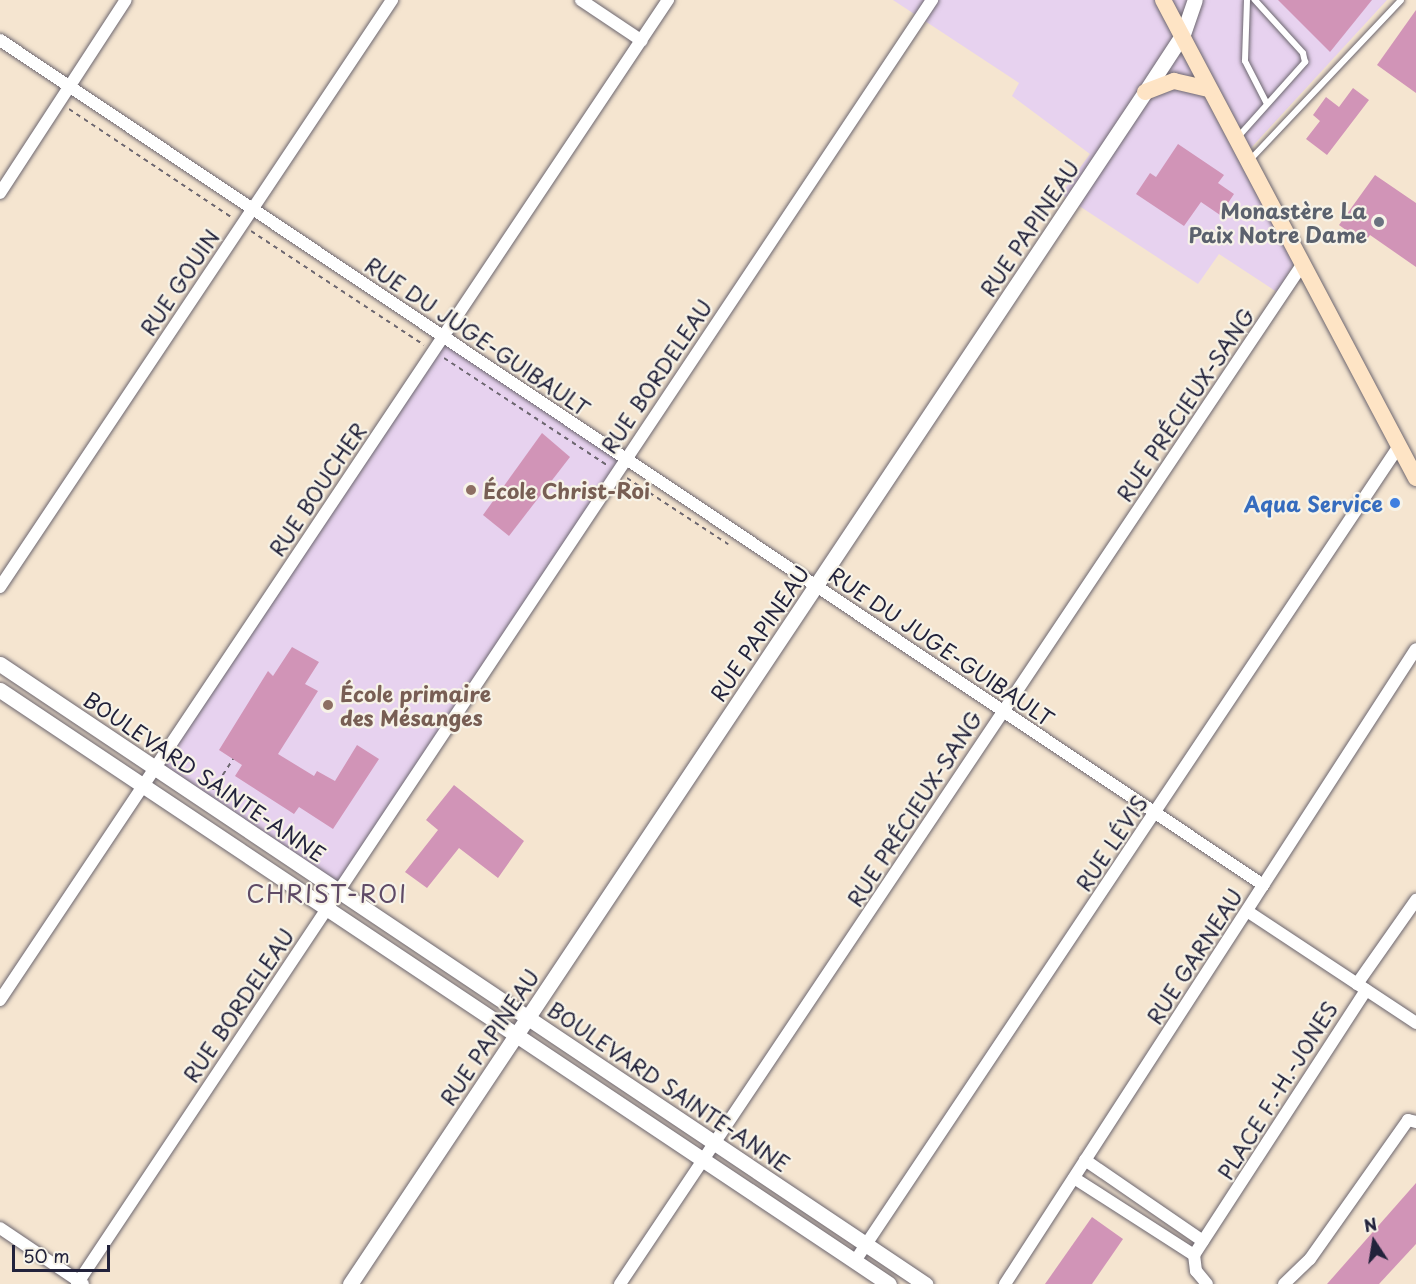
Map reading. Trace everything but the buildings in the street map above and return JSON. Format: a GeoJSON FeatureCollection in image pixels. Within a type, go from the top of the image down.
{"type":"FeatureCollection","features":[{"type":"Feature","properties":{"kind":"main road"},"geometry":{"type":"LineString","coordinates":[[1163,0],[1183,33],[1208,89],[1416,478]]}},
{"type":"Feature","properties":{"kind":"main road"},"geometry":{"type":"LineString","coordinates":[[1145,92],[1174,81],[1208,89]]}},
{"type":"Feature","properties":{"kind":"street"},"geometry":{"type":"LineString","coordinates":[[0,193],[126,0]]}},
{"type":"Feature","properties":{"kind":"street","name":"RUE GOUIN"},"geometry":{"type":"LineString","coordinates":[[0,587],[249,209],[392,0]]}},
{"type":"Feature","properties":{"kind":"street"},"geometry":{"type":"LineString","coordinates":[[580,0],[642,41]]}},
{"type":"Feature","properties":{"kind":"street","name":"RUE BOUCHER"},"geometry":{"type":"LineString","coordinates":[[0,1000],[668,0]]}},
{"type":"Feature","properties":{"kind":"street","name":"RUE BORDELEAU"},"geometry":{"type":"LineString","coordinates":[[79,1283],[338,889],[932,0]]}},
{"type":"Feature","properties":{"kind":"street","name":"RUE PAPINEAU"},"geometry":{"type":"LineString","coordinates":[[350,1284],[1145,92],[1183,33],[1195,0]]}},
{"type":"Feature","properties":{"kind":"street","name":"RUE DU JUGE-GUIBAULT"},"geometry":{"type":"LineString","coordinates":[[0,40],[249,209],[1263,885]]}},
{"type":"Feature","properties":{"kind":"street","name":"RUE PRÉCIEUX-SANG"},"geometry":{"type":"LineString","coordinates":[[620,1284],[716,1144],[1002,710],[1302,265]]}},
{"type":"Feature","properties":{"kind":"street","name":"RUE LÉVIS"},"geometry":{"type":"LineString","coordinates":[[855,1261],[1399,446]]}},
{"type":"Feature","properties":{"kind":"street","name":"RUE GARNEAU"},"geometry":{"type":"LineString","coordinates":[[1005,1284],[1416,649]]}},
{"type":"Feature","properties":{"kind":"street","name":"BOULEVARD SAINTE-ANNE"},"geometry":{"type":"LineString","coordinates":[[0,664],[925,1284]]}},
{"type":"Feature","properties":{"kind":"street","name":"BOULEVARD SAINTE-ANNE"},"geometry":{"type":"LineString","coordinates":[[0,690],[517,1033],[889,1284]]}},
{"type":"Feature","properties":{"kind":"street","name":"PLACE F.-H.-JONES"},"geometry":{"type":"LineString","coordinates":[[1194,1255],[1416,900]]}},
{"type":"Feature","properties":{"kind":"street"},"geometry":{"type":"LineString","coordinates":[[1247,910],[1416,1023]]}},
{"type":"Feature","properties":{"kind":"street"},"geometry":{"type":"LineString","coordinates":[[1284,1284],[1310,1259],[1408,1120],[1416,1122]]}},
{"type":"Feature","properties":{"kind":"street"},"geometry":{"type":"LineString","coordinates":[[1085,1160],[1203,1241]]}},
{"type":"Feature","properties":{"kind":"street"},"geometry":{"type":"LineString","coordinates":[[1074,1178],[1194,1255],[1196,1271],[1207,1284]]}},
{"type":"Feature","properties":{"kind":"street"},"geometry":{"type":"LineString","coordinates":[[0,1228],[79,1283]]}},
{"type":"Feature","properties":{"kind":"lane"},"geometry":{"type":"LineString","coordinates":[[1247,0],[1245,61],[1252,82],[1267,104]]}},
{"type":"Feature","properties":{"kind":"lane"},"geometry":{"type":"LineString","coordinates":[[1235,139],[1305,58],[1255,0]]}},
{"type":"Feature","properties":{"kind":"lane"},"geometry":{"type":"LineString","coordinates":[[1248,163],[1401,0]]}},
{"type":"Feature","properties":{"kind":"path"},"geometry":{"type":"LineString","coordinates":[[205,802],[233,759]]}},
{"type":"Feature","properties":{"kind":"shaded area"},"geometry":{"type":"Polygon","coordinates":[[[893,0],[1387,0],[1249,150],[1295,262],[1277,292],[1219,254],[1198,284],[1061,194],[1090,154],[1012,96],[1019,83],[893,0]]]}},
{"type":"Feature","properties":{"kind":"shaded area"},"geometry":{"type":"Polygon","coordinates":[[[442,336],[625,458],[338,889],[154,768],[442,336]]]}},
{"type":"Feature","properties":{"kind":"place","name":"Monastère La Paix Notre Dame"},"geometry":{"type":"Point","coordinates":[1379,222]}},
{"type":"Feature","properties":{"kind":"place","name":"École Christ-Roi"},"geometry":{"type":"Point","coordinates":[471,490]}},
{"type":"Feature","properties":{"kind":"place","name":"Aqua Service"},"geometry":{"type":"Point","coordinates":[1395,503]}},
{"type":"Feature","properties":{"kind":"place","name":"École primaire des Mésanges"},"geometry":{"type":"Point","coordinates":[328,705]}},
{"type":"Feature","properties":{"kind":"district","name":"CHRIST-ROI"},"geometry":{"type":"Point","coordinates":[327,894]}}]}
